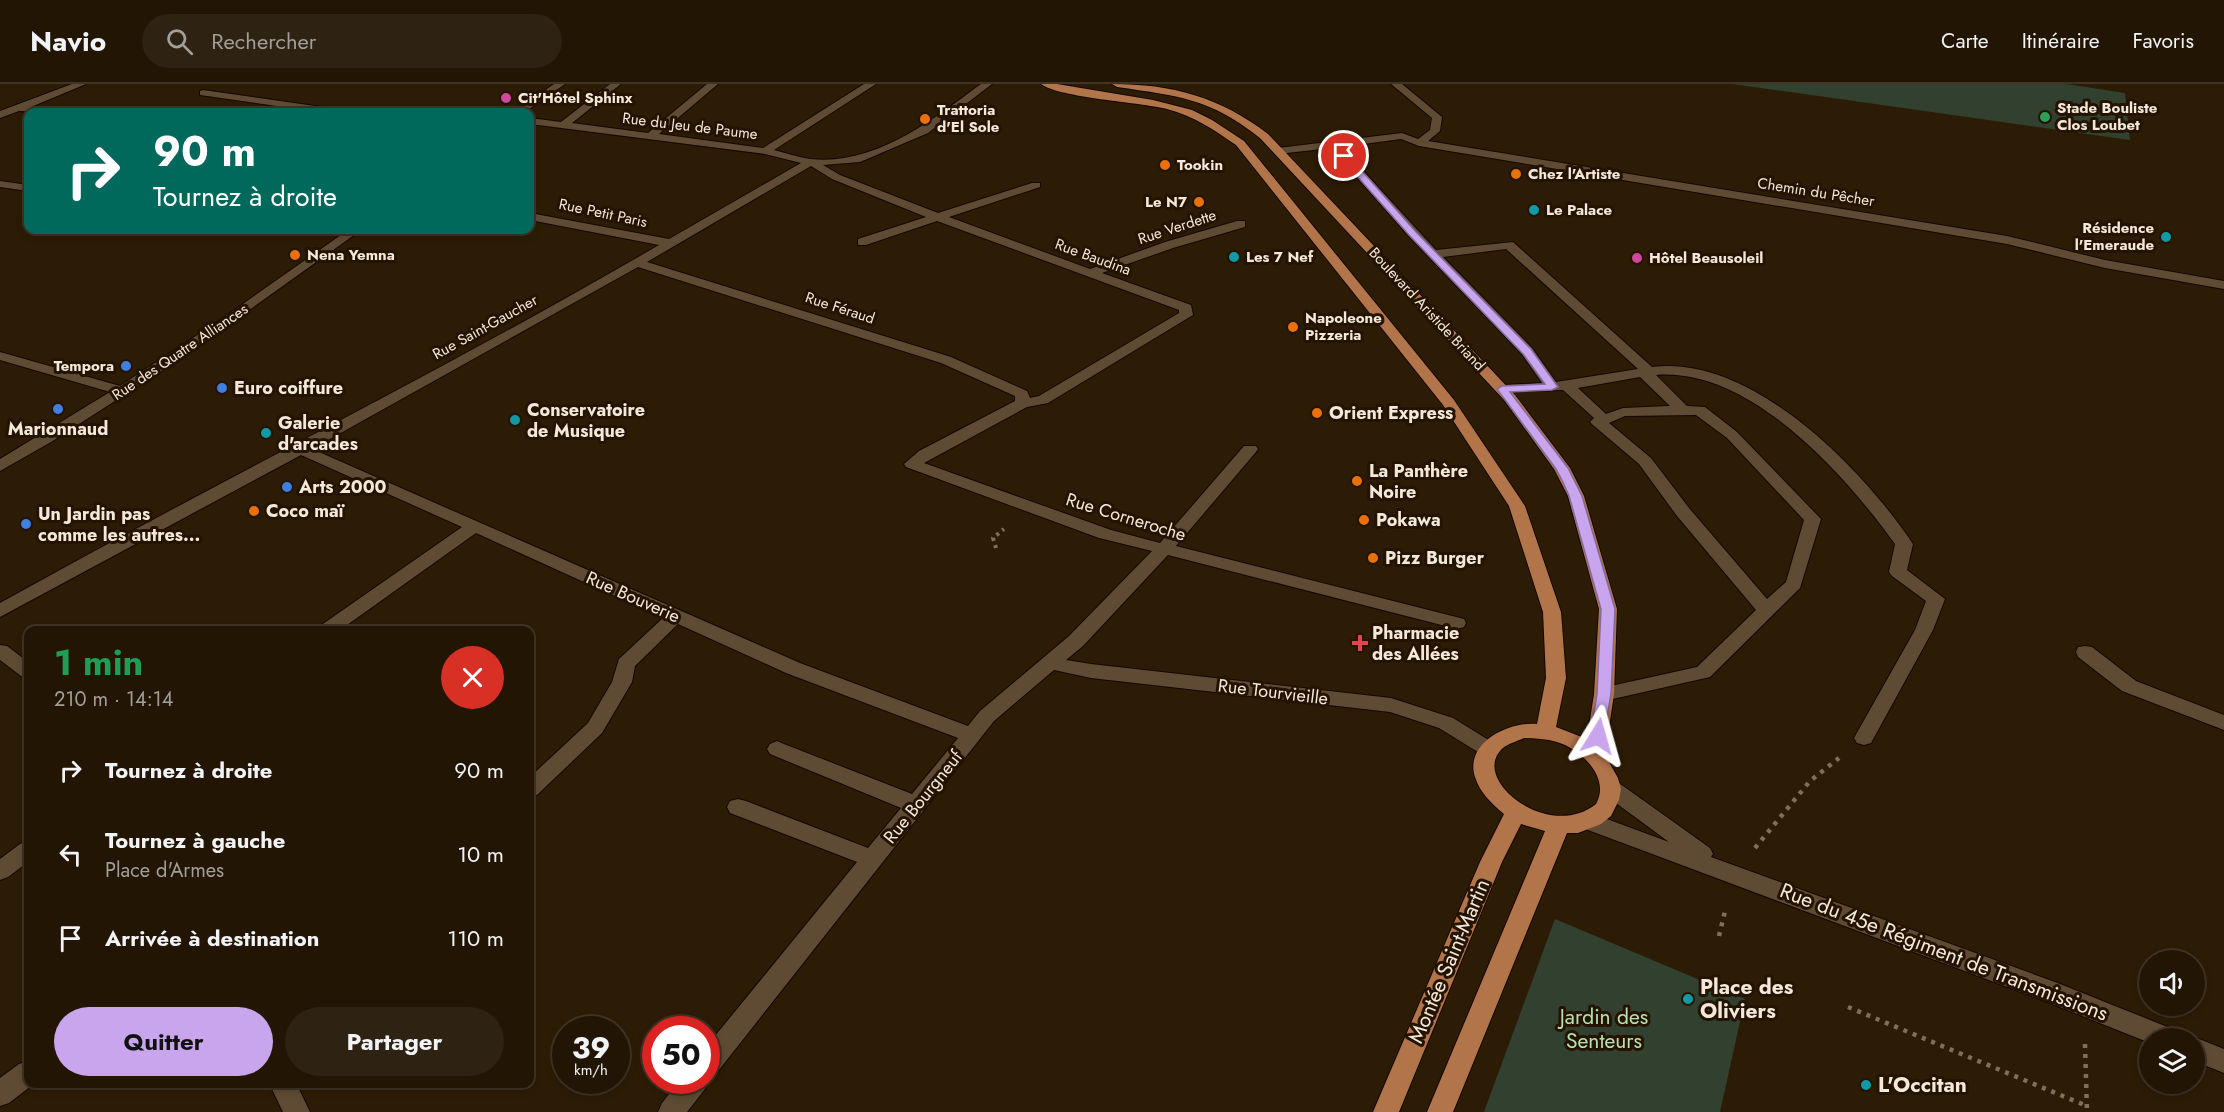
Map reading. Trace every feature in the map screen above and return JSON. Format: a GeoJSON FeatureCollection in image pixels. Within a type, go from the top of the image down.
{"type":"FeatureCollection","features":[{"type":"Feature","properties":{"kind":"main road","name":"Boulevard Aristide Briand"},"geometry":{"type":"LineString","coordinates":[[1046,84],[1165,105],[1189,112],[1206,120],[1240,143],[1438,388],[1517,506],[1552,612],[1556,678],[1545,731]]}},
{"type":"Feature","properties":{"kind":"main road","name":"Boulevard Aristide Briand"},"geometry":{"type":"LineString","coordinates":[[1117,84],[1182,95],[1215,104],[1236,115],[1264,136],[1502,389],[1562,468],[1576,496],[1608,609],[1604,694],[1595,756]]}},
{"type":"Feature","properties":{"kind":"main road"},"geometry":{"type":"LineString","coordinates":[[1521,730],[1545,731],[1581,744],[1595,756],[1607,772],[1612,789],[1605,807],[1588,820],[1559,825],[1537,821],[1516,812],[1497,798],[1486,781],[1483,764],[1488,749],[1501,737],[1521,730]]}},
{"type":"Feature","properties":{"kind":"main road","name":"Montée Saint-Martin"},"geometry":{"type":"LineString","coordinates":[[1386,1112],[1491,862],[1516,812]]}},
{"type":"Feature","properties":{"kind":"main road"},"geometry":{"type":"LineString","coordinates":[[1440,1112],[1559,825]]}},
{"type":"Feature","properties":{"kind":"street"},"geometry":{"type":"LineString","coordinates":[[0,115],[81,84]]}},
{"type":"Feature","properties":{"kind":"street"},"geometry":{"type":"LineString","coordinates":[[525,108],[560,84]]}},
{"type":"Feature","properties":{"kind":"street"},"geometry":{"type":"LineString","coordinates":[[563,125],[616,84]]}},
{"type":"Feature","properties":{"kind":"street"},"geometry":{"type":"LineString","coordinates":[[651,136],[713,84]]}},
{"type":"Feature","properties":{"kind":"street"},"geometry":{"type":"LineString","coordinates":[[765,151],[871,84]]}},
{"type":"Feature","properties":{"kind":"street","name":"Rue Saint-Gaucher"},"geometry":{"type":"LineString","coordinates":[[0,611],[298,448],[340,428],[811,162],[856,160],[924,131],[987,84]]}},
{"type":"Feature","properties":{"kind":"street"},"geometry":{"type":"LineString","coordinates":[[1396,84],[1437,117],[1435,131],[1419,143]]}},
{"type":"Feature","properties":{"kind":"street"},"geometry":{"type":"LineString","coordinates":[[203,93],[308,108]]}},
{"type":"Feature","properties":{"kind":"street"},"geometry":{"type":"LineString","coordinates":[[17,108],[24,109]]}},
{"type":"Feature","properties":{"kind":"street","name":"Rue du Jeu de Paume"},"geometry":{"type":"LineString","coordinates":[[534,121],[765,151],[811,162]]}},
{"type":"Feature","properties":{"kind":"street","name":"Chemin du Pêcher"},"geometry":{"type":"LineString","coordinates":[[1333,144],[1402,136],[1419,143],[2007,240],[2105,264],[2224,285]]}},
{"type":"Feature","properties":{"kind":"street"},"geometry":{"type":"LineString","coordinates":[[1278,151],[1333,144],[1433,254],[1559,386],[1604,420]]}},
{"type":"Feature","properties":{"kind":"street","name":"Rue Baudina"},"geometry":{"type":"LineString","coordinates":[[811,162],[836,177],[937,217],[1186,308],[1186,315],[1043,400],[1023,403]]}},
{"type":"Feature","properties":{"kind":"street"},"geometry":{"type":"LineString","coordinates":[[0,184],[24,187]]}},
{"type":"Feature","properties":{"kind":"street"},"geometry":{"type":"LineString","coordinates":[[862,242],[1036,185]]}},
{"type":"Feature","properties":{"kind":"street","name":"Rue Petit Paris"},"geometry":{"type":"LineString","coordinates":[[534,217],[670,243]]}},
{"type":"Feature","properties":{"kind":"street","name":"Rue Verdette"},"geometry":{"type":"LineString","coordinates":[[1090,273],[1169,245],[1241,224]]}},
{"type":"Feature","properties":{"kind":"street","name":"Rue des Quatre Alliances"},"geometry":{"type":"LineString","coordinates":[[0,466],[122,392],[278,287],[350,234]]}},
{"type":"Feature","properties":{"kind":"street"},"geometry":{"type":"LineString","coordinates":[[1433,254],[1509,245],[1692,410],[1732,435],[1814,519],[1794,584],[1703,672],[1604,694]]}},
{"type":"Feature","properties":{"kind":"street","name":"Rue Féraud"},"geometry":{"type":"LineString","coordinates":[[636,262],[946,360],[1022,394],[1023,403]]}},
{"type":"Feature","properties":{"kind":"street"},"geometry":{"type":"LineString","coordinates":[[0,356],[122,392]]}},
{"type":"Feature","properties":{"kind":"street"},"geometry":{"type":"LineString","coordinates":[[1502,389],[1559,386],[1674,370],[1709,376],[1734,387],[1784,417],[1880,509],[1904,544],[1898,572],[1936,599],[1924,630],[1864,738]]}},
{"type":"Feature","properties":{"kind":"street","name":"Rue Corneroche"},"geometry":{"type":"LineString","coordinates":[[1023,403],[925,453],[912,464],[1105,534],[1457,623]]}},
{"type":"Feature","properties":{"kind":"street"},"geometry":{"type":"LineString","coordinates":[[1692,410],[1623,412],[1598,422],[1645,461],[1683,512],[1767,611]]}},
{"type":"Feature","properties":{"kind":"street","name":"Rue Bouverie"},"geometry":{"type":"LineString","coordinates":[[298,448],[793,668],[972,735]]}},
{"type":"Feature","properties":{"kind":"street","name":"Rue Bourgneuf"},"geometry":{"type":"LineString","coordinates":[[720,1049],[987,716],[1076,641],[1164,549],[1251,449]]}},
{"type":"Feature","properties":{"kind":"street"},"geometry":{"type":"LineString","coordinates":[[333,626],[475,526]]}},
{"type":"Feature","properties":{"kind":"street"},"geometry":{"type":"LineString","coordinates":[[534,785],[595,728],[622,682],[626,664],[676,616]]}},
{"type":"Feature","properties":{"kind":"street"},"geometry":{"type":"LineString","coordinates":[[0,651],[24,668]]}},
{"type":"Feature","properties":{"kind":"street"},"geometry":{"type":"LineString","coordinates":[[2085,652],[2129,686],[2224,723]]}},
{"type":"Feature","properties":{"kind":"street","name":"Rue Tourvieille"},"geometry":{"type":"LineString","coordinates":[[1050,663],[1091,671],[1391,705],[1446,723],[1488,749]]}},
{"type":"Feature","properties":{"kind":"street"},"geometry":{"type":"LineString","coordinates":[[777,749],[916,805]]}},
{"type":"Feature","properties":{"kind":"street"},"geometry":{"type":"LineString","coordinates":[[1612,789],[1728,870]]}},
{"type":"Feature","properties":{"kind":"street"},"geometry":{"type":"LineString","coordinates":[[738,807],[872,859]]}},
{"type":"Feature","properties":{"kind":"street"},"geometry":{"type":"LineString","coordinates":[[1588,820],[1728,870]]}},
{"type":"Feature","properties":{"kind":"street"},"geometry":{"type":"LineString","coordinates":[[0,871],[24,853]]}},
{"type":"Feature","properties":{"kind":"street","name":"Rue du 45e Régiment de Transmissions"},"geometry":{"type":"LineString","coordinates":[[1728,870],[2141,1028]]}},
{"type":"Feature","properties":{"kind":"street"},"geometry":{"type":"LineString","coordinates":[[2205,1053],[2224,1061]]}},
{"type":"Feature","properties":{"kind":"street"},"geometry":{"type":"LineString","coordinates":[[0,1094],[24,1076]]}},
{"type":"Feature","properties":{"kind":"street"},"geometry":{"type":"LineString","coordinates":[[285,1088],[297,1112]]}},
{"type":"Feature","properties":{"kind":"street"},"geometry":{"type":"LineString","coordinates":[[671,1112],[685,1094]]}},
{"type":"Feature","properties":{"kind":"path"},"geometry":{"type":"LineString","coordinates":[[1728,870],[1810,781],[1864,738]]}},
{"type":"Feature","properties":{"kind":"path"},"geometry":{"type":"LineString","coordinates":[[1848,1007],[2087,1109],[2084,1005]]}},
{"type":"Feature","properties":{"kind":"green space","name":"Stade Bouliste Clos Loubet"},"geometry":{"type":"Polygon","coordinates":[[[1733,84],[2066,84],[2125,93],[2130,140],[1733,84]]]}},
{"type":"Feature","properties":{"kind":"green space","name":"Jardin des Senteurs"},"geometry":{"type":"Polygon","coordinates":[[[1555,919],[1745,999],[1720,1112],[1484,1112],[1555,919]]]}},
{"type":"Feature","properties":{"kind":"place","name":"Cit'Hôtel Sphinx"},"geometry":{"type":"Point","coordinates":[506,98]}},
{"type":"Feature","properties":{"kind":"place","name":"Stade Bouliste Clos Loubet"},"geometry":{"type":"Point","coordinates":[2045,117]}},
{"type":"Feature","properties":{"kind":"place","name":"Trattoria d'El Sole"},"geometry":{"type":"Point","coordinates":[925,119]}},
{"type":"Feature","properties":{"kind":"place","name":"Tookin"},"geometry":{"type":"Point","coordinates":[1165,165]}},
{"type":"Feature","properties":{"kind":"place","name":"Chez l'Artiste"},"geometry":{"type":"Point","coordinates":[1516,174]}},
{"type":"Feature","properties":{"kind":"place","name":"Le N7"},"geometry":{"type":"Point","coordinates":[1199,202]}},
{"type":"Feature","properties":{"kind":"place","name":"Le Palace"},"geometry":{"type":"Point","coordinates":[1534,210]}},
{"type":"Feature","properties":{"kind":"place","name":"Résidence l'Emeraude"},"geometry":{"type":"Point","coordinates":[2166,237]}},
{"type":"Feature","properties":{"kind":"place","name":"Nena Yemna"},"geometry":{"type":"Point","coordinates":[295,255]}},
{"type":"Feature","properties":{"kind":"place","name":"Les 7 Nef"},"geometry":{"type":"Point","coordinates":[1234,257]}},
{"type":"Feature","properties":{"kind":"place","name":"Hôtel Beausoleil"},"geometry":{"type":"Point","coordinates":[1637,258]}},
{"type":"Feature","properties":{"kind":"place","name":"Napoleone Pizzeria"},"geometry":{"type":"Point","coordinates":[1293,327]}},
{"type":"Feature","properties":{"kind":"place","name":"Tempora"},"geometry":{"type":"Point","coordinates":[126,366]}},
{"type":"Feature","properties":{"kind":"place","name":"Euro coiffure"},"geometry":{"type":"Point","coordinates":[222,388]}},
{"type":"Feature","properties":{"kind":"place","name":"Marionnaud"},"geometry":{"type":"Point","coordinates":[58,409]}},
{"type":"Feature","properties":{"kind":"place","name":"Orient Express"},"geometry":{"type":"Point","coordinates":[1317,413]}},
{"type":"Feature","properties":{"kind":"place","name":"Conservatoire de Musique"},"geometry":{"type":"Point","coordinates":[515,420]}},
{"type":"Feature","properties":{"kind":"place","name":"Galerie d'arcades"},"geometry":{"type":"Point","coordinates":[266,433]}},
{"type":"Feature","properties":{"kind":"place","name":"La Panthère Noire"},"geometry":{"type":"Point","coordinates":[1357,481]}},
{"type":"Feature","properties":{"kind":"place","name":"Arts 2000"},"geometry":{"type":"Point","coordinates":[287,487]}},
{"type":"Feature","properties":{"kind":"place","name":"Coco maï"},"geometry":{"type":"Point","coordinates":[254,511]}},
{"type":"Feature","properties":{"kind":"place","name":"Pokawa"},"geometry":{"type":"Point","coordinates":[1364,520]}},
{"type":"Feature","properties":{"kind":"place","name":"Un Jardin pas comme les autres..."},"geometry":{"type":"Point","coordinates":[26,524]}},
{"type":"Feature","properties":{"kind":"place","name":"Pizz Burger"},"geometry":{"type":"Point","coordinates":[1373,558]}},
{"type":"Feature","properties":{"kind":"place","name":"Pharmacie des Allées"},"geometry":{"type":"Point","coordinates":[1360,643]}},
{"type":"Feature","properties":{"kind":"place","name":"Place des Oliviers"},"geometry":{"type":"Point","coordinates":[1688,999]}},
{"type":"Feature","properties":{"kind":"place","name":"L'Occitan"},"geometry":{"type":"Point","coordinates":[1866,1085]}},
{"type":"Feature","properties":{"kind":"route"},"geometry":{"type":"LineString","coordinates":[[1344,156],[1413,234],[1527,351],[1552,387],[1502,389],[1562,468],[1576,496],[1608,609],[1604,694],[1598,736]]}}]}
